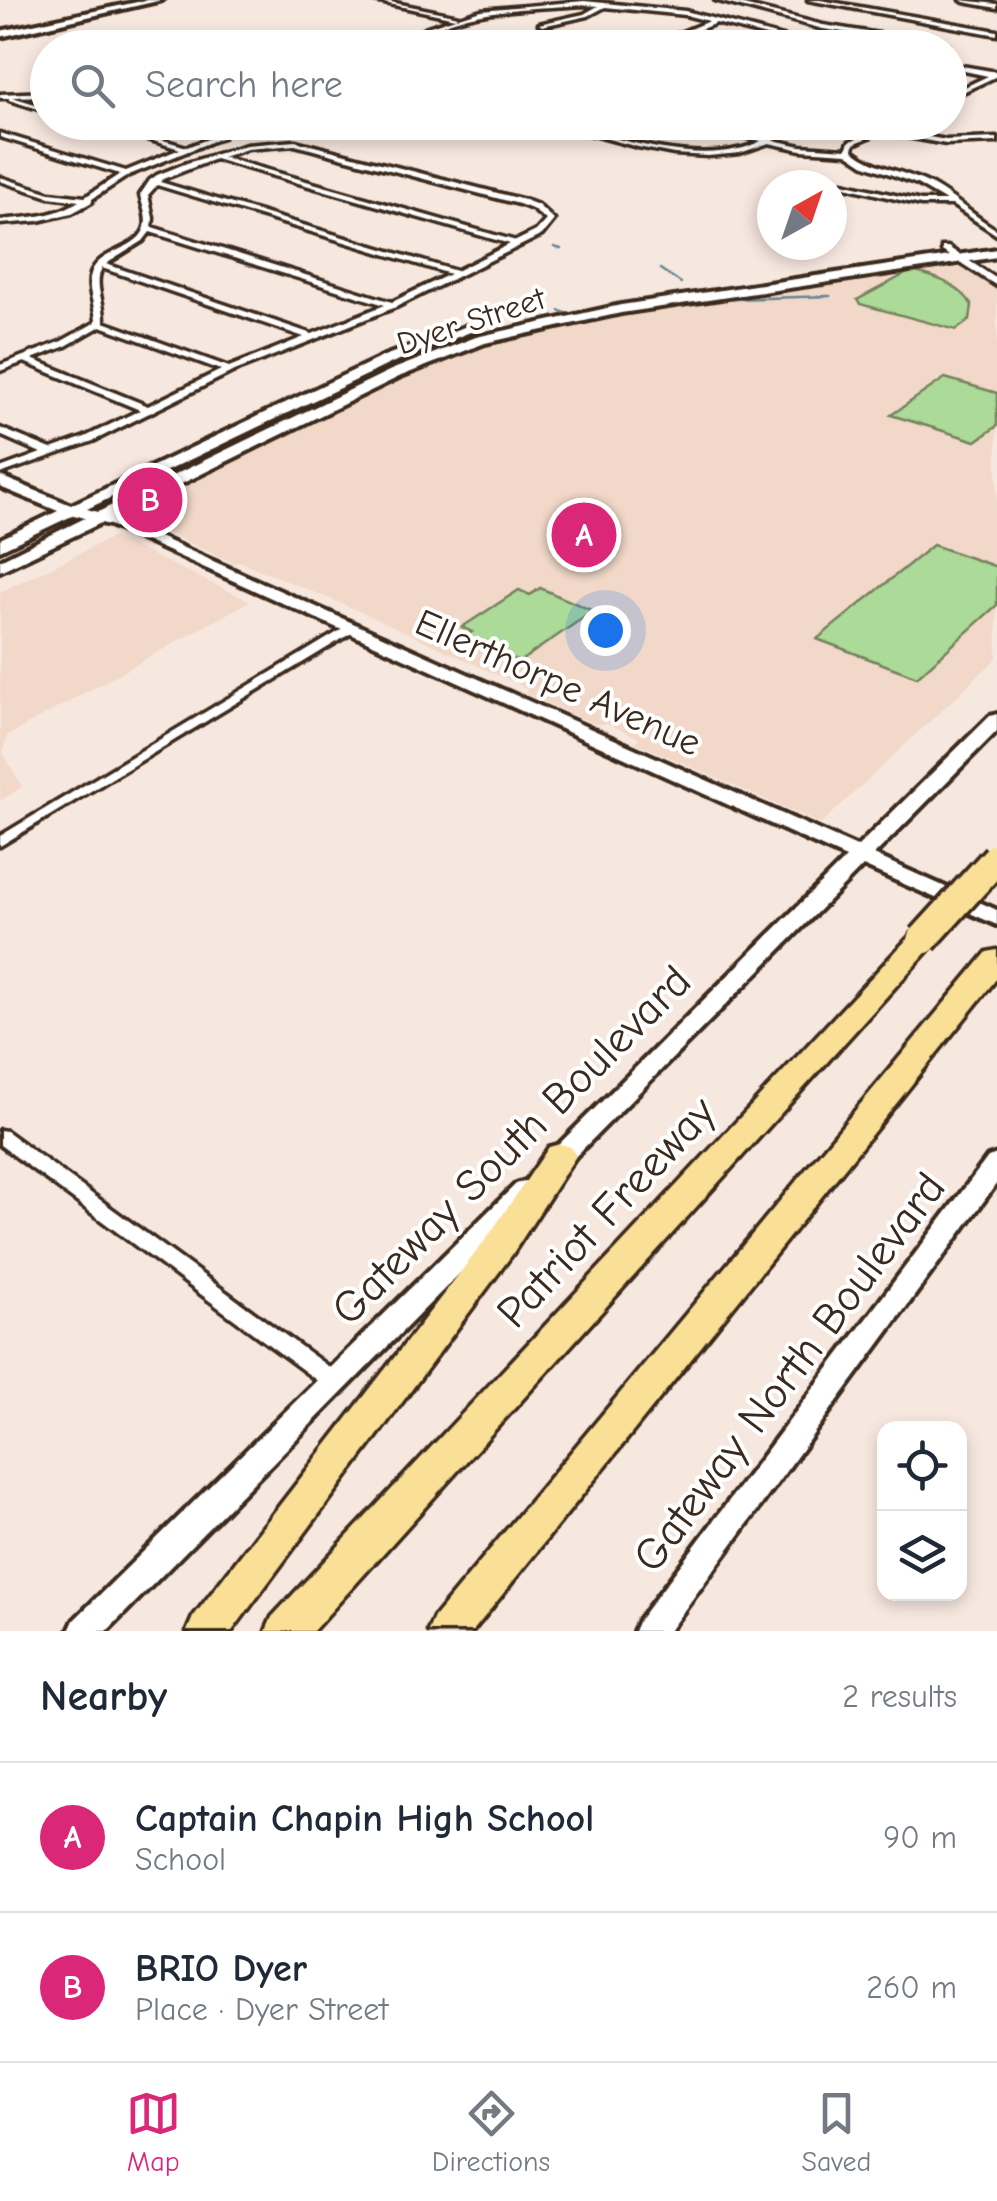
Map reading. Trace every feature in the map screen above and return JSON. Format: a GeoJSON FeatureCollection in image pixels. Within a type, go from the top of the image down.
{"type":"FeatureCollection","features":[{"type":"Feature","properties":{"kind":"highway","name":"Patriot Freeway"},"geometry":{"type":"LineString","coordinates":[[286,1631],[997,858]]}},
{"type":"Feature","properties":{"kind":"highway"},"geometry":{"type":"LineString","coordinates":[[448,1631],[987,970]]}},
{"type":"Feature","properties":{"kind":"highway"},"geometry":{"type":"LineString","coordinates":[[206,1631],[499,1247],[560,1156]]}},
{"type":"Feature","properties":{"kind":"main road"},"geometry":{"type":"LineString","coordinates":[[0,32],[140,0]]}},
{"type":"Feature","properties":{"kind":"main road"},"geometry":{"type":"LineString","coordinates":[[0,32],[158,0]]}},
{"type":"Feature","properties":{"kind":"main road","name":"Dyer Street"},"geometry":{"type":"LineString","coordinates":[[0,566],[86,512],[389,359],[476,328],[558,308],[997,242]]}},
{"type":"Feature","properties":{"kind":"main road","name":"Dyer Street"},"geometry":{"type":"LineString","coordinates":[[0,545],[86,512],[396,373],[473,343],[620,308],[997,253]]}},
{"type":"Feature","properties":{"kind":"main road"},"geometry":{"type":"LineString","coordinates":[[846,265],[860,273]]}},
{"type":"Feature","properties":{"kind":"main road"},"geometry":{"type":"LineString","coordinates":[[473,343],[479,334],[556,314],[558,308]]}},
{"type":"Feature","properties":{"kind":"main road","name":"Ellerthorpe Avenue"},"geometry":{"type":"LineString","coordinates":[[1,472],[997,918]]}},
{"type":"Feature","properties":{"kind":"main road","name":"Gateway South Boulevard"},"geometry":{"type":"LineString","coordinates":[[84,1631],[997,720]]}},
{"type":"Feature","properties":{"kind":"main road","name":"Gateway North Boulevard"},"geometry":{"type":"LineString","coordinates":[[663,1626],[997,1164]]}},
{"type":"Feature","properties":{"kind":"street"},"geometry":{"type":"LineString","coordinates":[[374,0],[461,18]]}},
{"type":"Feature","properties":{"kind":"street"},"geometry":{"type":"LineString","coordinates":[[508,0],[519,6]]}},
{"type":"Feature","properties":{"kind":"street"},"geometry":{"type":"LineString","coordinates":[[718,0],[849,30]]}},
{"type":"Feature","properties":{"kind":"street"},"geometry":{"type":"LineString","coordinates":[[812,0],[997,33]]}},
{"type":"Feature","properties":{"kind":"street"},"geometry":{"type":"LineString","coordinates":[[964,0],[997,6]]}},
{"type":"Feature","properties":{"kind":"street"},"geometry":{"type":"LineString","coordinates":[[427,30],[519,6],[604,4],[658,9],[745,30]]}},
{"type":"Feature","properties":{"kind":"street"},"geometry":{"type":"LineString","coordinates":[[542,24],[591,14],[604,4]]}},
{"type":"Feature","properties":{"kind":"street"},"geometry":{"type":"LineString","coordinates":[[693,30],[716,21]]}},
{"type":"Feature","properties":{"kind":"street"},"geometry":{"type":"LineString","coordinates":[[788,30],[810,24]]}},
{"type":"Feature","properties":{"kind":"street"},"geometry":{"type":"LineString","coordinates":[[967,69],[996,74]]}},
{"type":"Feature","properties":{"kind":"street"},"geometry":{"type":"LineString","coordinates":[[967,88],[996,74]]}},
{"type":"Feature","properties":{"kind":"street"},"geometry":{"type":"LineString","coordinates":[[4,96],[30,95]]}},
{"type":"Feature","properties":{"kind":"street"},"geometry":{"type":"LineString","coordinates":[[4,96],[30,104]]}},
{"type":"Feature","properties":{"kind":"street"},"geometry":{"type":"LineString","coordinates":[[0,135],[126,173]]}},
{"type":"Feature","properties":{"kind":"street"},"geometry":{"type":"LineString","coordinates":[[152,140],[186,150]]}},
{"type":"Feature","properties":{"kind":"street"},"geometry":{"type":"LineString","coordinates":[[0,222],[51,217],[89,200],[126,173],[211,140]]}},
{"type":"Feature","properties":{"kind":"street"},"geometry":{"type":"LineString","coordinates":[[625,140],[693,156],[716,155],[766,140],[801,148],[849,151],[872,166],[920,182],[997,233]]}},
{"type":"Feature","properties":{"kind":"street"},"geometry":{"type":"LineString","coordinates":[[849,151],[860,140]]}},
{"type":"Feature","properties":{"kind":"street"},"geometry":{"type":"LineString","coordinates":[[929,140],[997,140]]}},
{"type":"Feature","properties":{"kind":"street"},"geometry":{"type":"LineString","coordinates":[[981,142],[997,151]]}},
{"type":"Feature","properties":{"kind":"street"},"geometry":{"type":"LineString","coordinates":[[1,472],[100,434],[229,370],[393,306],[539,233],[550,220],[535,206],[304,144],[257,144],[177,169],[153,182],[144,195],[149,229]]}},
{"type":"Feature","properties":{"kind":"street"},"geometry":{"type":"LineString","coordinates":[[214,157],[517,244]]}},
{"type":"Feature","properties":{"kind":"street"},"geometry":{"type":"LineString","coordinates":[[0,179],[49,195],[89,200]]}},
{"type":"Feature","properties":{"kind":"street"},"geometry":{"type":"LineString","coordinates":[[153,182],[458,274]]}},
{"type":"Feature","properties":{"kind":"street"},"geometry":{"type":"LineString","coordinates":[[847,186],[922,203],[950,202]]}},
{"type":"Feature","properties":{"kind":"street"},"geometry":{"type":"LineString","coordinates":[[0,368],[63,344],[100,323],[103,309],[92,282],[101,265],[149,229]]}},
{"type":"Feature","properties":{"kind":"street"},"geometry":{"type":"LineString","coordinates":[[149,229],[393,306]]}},
{"type":"Feature","properties":{"kind":"street"},"geometry":{"type":"LineString","coordinates":[[945,249],[997,283]]}},
{"type":"Feature","properties":{"kind":"street"},"geometry":{"type":"LineString","coordinates":[[101,265],[312,337]]}},
{"type":"Feature","properties":{"kind":"street"},"geometry":{"type":"LineString","coordinates":[[100,323],[229,370]]}},
{"type":"Feature","properties":{"kind":"street"},"geometry":{"type":"LineString","coordinates":[[22,358],[148,410]]}},
{"type":"Feature","properties":{"kind":"street"},"geometry":{"type":"LineString","coordinates":[[0,430],[48,452]]}},
{"type":"Feature","properties":{"kind":"street"},"geometry":{"type":"LineString","coordinates":[[0,842],[351,628]]}},
{"type":"Feature","properties":{"kind":"street"},"geometry":{"type":"LineString","coordinates":[[0,1136],[334,1382]]}},
{"type":"Feature","properties":{"kind":"shaded area"},"geometry":{"type":"Polygon","coordinates":[[[957,263],[997,289],[997,658],[821,824],[635,742],[639,738],[608,724],[594,724],[524,693],[528,689],[373,617],[239,561],[234,563],[128,516],[410,374],[479,347],[555,327],[689,303],[957,263]]]}},
{"type":"Feature","properties":{"kind":"shaded area"},"geometry":{"type":"Polygon","coordinates":[[[113,537],[250,601],[7,736],[3,752],[22,787],[0,801],[0,592],[113,537]]]}},
{"type":"Feature","properties":{"kind":"green space"},"geometry":{"type":"Polygon","coordinates":[[[911,271],[953,286],[972,305],[970,320],[956,330],[857,300],[911,271]]]}},
{"type":"Feature","properties":{"kind":"green space"},"geometry":{"type":"Polygon","coordinates":[[[945,378],[997,393],[997,426],[976,441],[891,415],[945,378]]]}},
{"type":"Feature","properties":{"kind":"green space"},"geometry":{"type":"Polygon","coordinates":[[[933,545],[997,567],[997,605],[917,677],[817,639],[933,545]]]}},
{"type":"Feature","properties":{"kind":"green space"},"geometry":{"type":"Polygon","coordinates":[[[540,588],[593,611],[519,662],[465,637],[472,632],[462,627],[519,590],[530,595],[540,588]]]}},
{"type":"Feature","properties":{"kind":"waterway"},"geometry":{"type":"LineString","coordinates":[[554,247],[561,249]]}},
{"type":"Feature","properties":{"kind":"waterway"},"geometry":{"type":"LineString","coordinates":[[660,269],[681,283]]}},
{"type":"Feature","properties":{"kind":"waterway"},"geometry":{"type":"LineString","coordinates":[[701,300],[830,296]]}},
{"type":"Feature","properties":{"kind":"waterway"},"geometry":{"type":"LineString","coordinates":[[560,311],[577,317]]}},
{"type":"Feature","properties":{"kind":"place","name":"BRIO Dyer"},"geometry":{"type":"Point","coordinates":[150,500]}},
{"type":"Feature","properties":{"kind":"place","name":"Captain Chapin High School"},"geometry":{"type":"Point","coordinates":[584,535]}}]}
